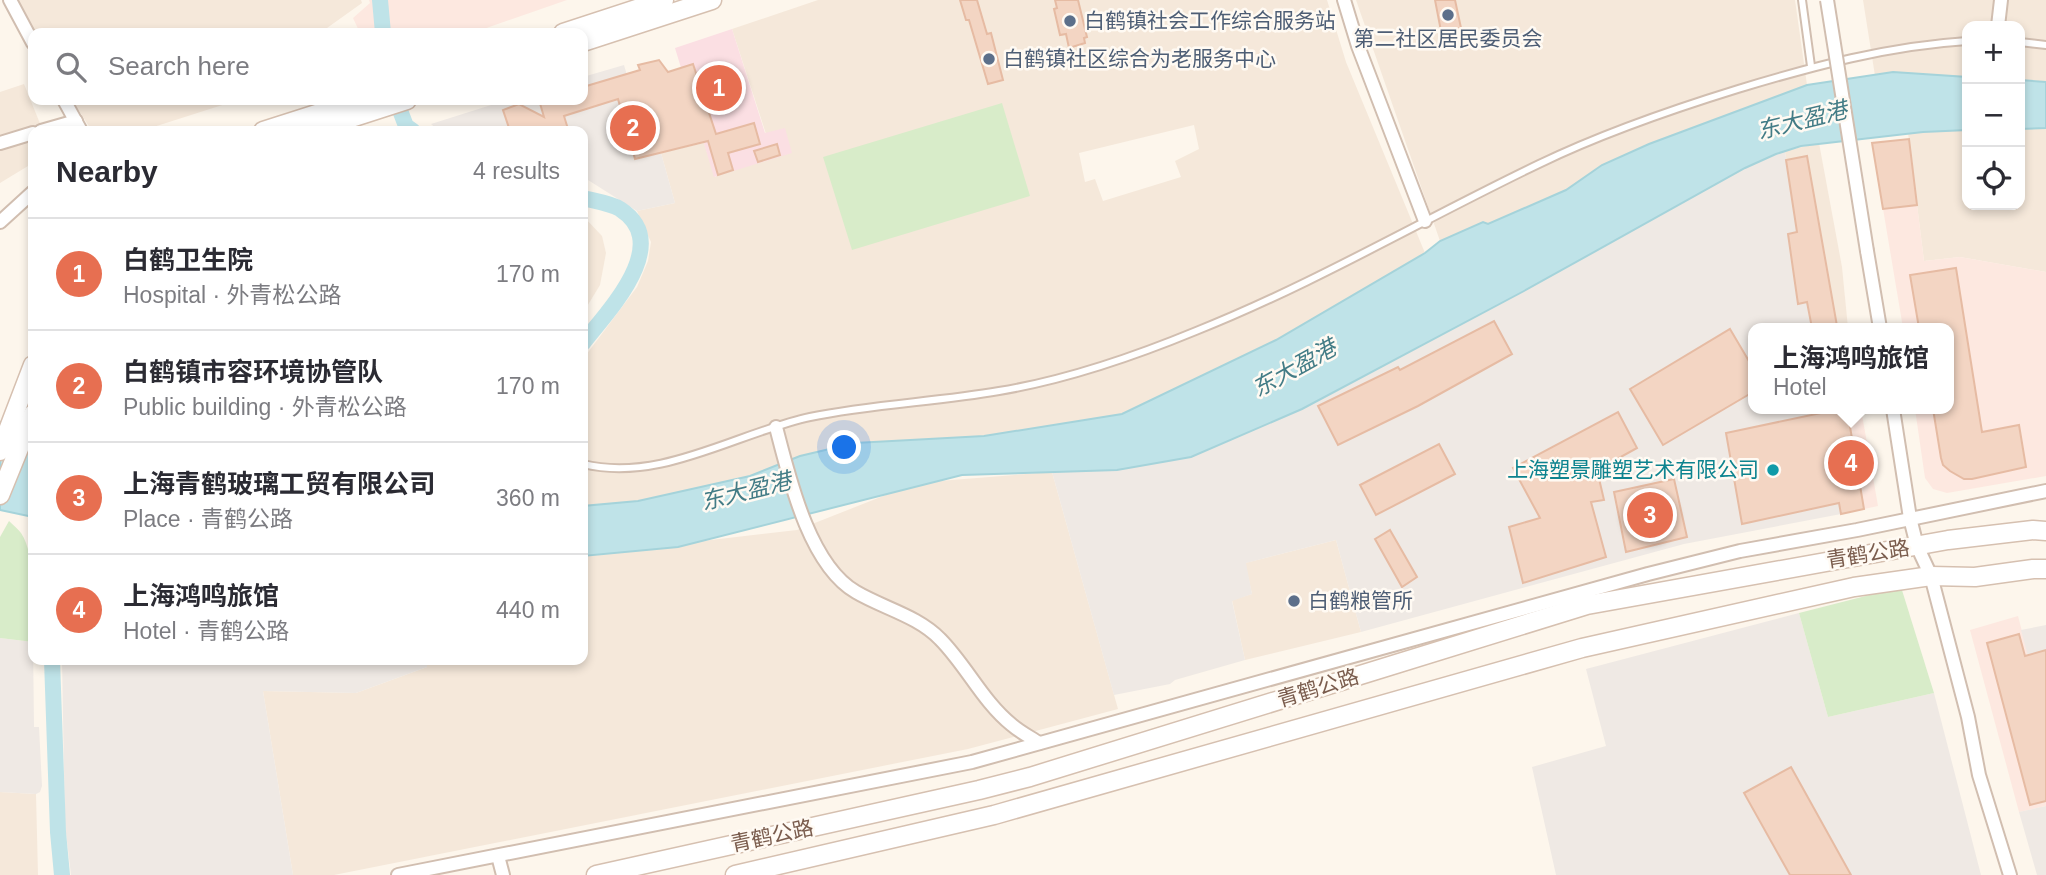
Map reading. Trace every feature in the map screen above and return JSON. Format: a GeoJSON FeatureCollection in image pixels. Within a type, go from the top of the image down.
{"type":"FeatureCollection","features":[{"type":"Feature","properties":{"kind":"main road"},"geometry":{"type":"LineString","coordinates":[[582,28],[667,5],[712,0]]}},
{"type":"Feature","properties":{"kind":"main road"},"geometry":{"type":"LineString","coordinates":[[588,40],[667,5]]}},
{"type":"Feature","properties":{"kind":"main road"},"geometry":{"type":"LineString","coordinates":[[279,126],[344,105]]}},
{"type":"Feature","properties":{"kind":"main road"},"geometry":{"type":"LineString","coordinates":[[326,126],[390,105]]}},
{"type":"Feature","properties":{"kind":"main road"},"geometry":{"type":"LineString","coordinates":[[0,451],[28,380]]}},
{"type":"Feature","properties":{"kind":"main road"},"geometry":{"type":"LineString","coordinates":[[0,495],[28,426]]}},
{"type":"Feature","properties":{"kind":"main road","name":"青鹤公路"},"geometry":{"type":"LineString","coordinates":[[596,875],[1030,777],[1587,605],[1960,538],[2046,531]]}},
{"type":"Feature","properties":{"kind":"main road","name":"青鹤公路"},"geometry":{"type":"LineString","coordinates":[[735,875],[993,815],[1581,648],[1854,587],[1931,576],[1975,577],[2046,569]]}},
{"type":"Feature","properties":{"kind":"street"},"geometry":{"type":"LineString","coordinates":[[10,0],[28,34]]}},
{"type":"Feature","properties":{"kind":"street"},"geometry":{"type":"LineString","coordinates":[[1345,0],[1358,46],[1425,221]]}},
{"type":"Feature","properties":{"kind":"street"},"geometry":{"type":"LineString","coordinates":[[1827,0],[1879,323]]}},
{"type":"Feature","properties":{"kind":"street"},"geometry":{"type":"LineString","coordinates":[[1999,21],[2001,0]]}},
{"type":"Feature","properties":{"kind":"street"},"geometry":{"type":"LineString","coordinates":[[67,105],[79,126]]}},
{"type":"Feature","properties":{"kind":"street"},"geometry":{"type":"LineString","coordinates":[[0,143],[28,135]]}},
{"type":"Feature","properties":{"kind":"street"},"geometry":{"type":"LineString","coordinates":[[0,222],[28,197]]}},
{"type":"Feature","properties":{"kind":"street"},"geometry":{"type":"LineString","coordinates":[[1894,414],[1917,546],[1931,576],[1968,718],[1979,775],[2010,875]]}},
{"type":"Feature","properties":{"kind":"street"},"geometry":{"type":"LineString","coordinates":[[776,427],[784,460],[807,526],[825,561],[840,581],[856,593],[893,609],[938,636],[998,711],[1012,725],[1039,743]]}},
{"type":"Feature","properties":{"kind":"street"},"geometry":{"type":"LineString","coordinates":[[398,875],[972,762],[1648,574],[1740,551],[2046,491]]}},
{"type":"Feature","properties":{"kind":"street"},"geometry":{"type":"LineString","coordinates":[[498,856],[503,875]]}},
{"type":"Feature","properties":{"kind":"lane"},"geometry":{"type":"LineString","coordinates":[[1802,0],[1811,66]]}},
{"type":"Feature","properties":{"kind":"lane"},"geometry":{"type":"LineString","coordinates":[[588,465],[617,468],[644,466],[726,445],[806,418],[1004,390],[1133,356],[1247,310],[1543,162],[1619,130],[1695,102],[1811,66],[1884,50],[1962,42]]}},
{"type":"Feature","properties":{"kind":"lane"},"geometry":{"type":"LineString","coordinates":[[2025,43],[2046,45]]}},
{"type":"Feature","properties":{"kind":"shaded area"},"geometry":{"type":"Polygon","coordinates":[[[17,0],[361,0],[362,3],[327,28],[32,28],[17,0]]]}},
{"type":"Feature","properties":{"kind":"shaded area"},"geometry":{"type":"Polygon","coordinates":[[[369,0],[567,0],[486,28],[358,28],[353,18],[370,3],[369,0]]]}},
{"type":"Feature","properties":{"kind":"shaded area"},"geometry":{"type":"Polygon","coordinates":[[[818,0],[1327,0],[1346,62],[1425,253],[1276,340],[1122,414],[984,436],[855,443],[800,456],[750,476],[638,501],[588,506],[588,352],[637,287],[648,261],[651,242],[637,211],[675,203],[661,153],[704,143],[715,177],[766,134],[732,29],[818,0]],[[1194,125],[1079,153],[1085,182],[1095,179],[1103,201],[1181,177],[1175,161],[1199,149],[1194,125]]]}},
{"type":"Feature","properties":{"kind":"shaded area"},"geometry":{"type":"Polygon","coordinates":[[[1356,0],[1795,0],[1807,85],[1648,144],[1602,165],[1566,190],[1488,224],[1483,222],[1440,241],[1356,0]]]}},
{"type":"Feature","properties":{"kind":"shaded area"},"geometry":{"type":"Polygon","coordinates":[[[1863,0],[2046,0],[2046,88],[2025,86],[2025,21],[1962,21],[1962,83],[1876,82],[1863,0]]]}},
{"type":"Feature","properties":{"kind":"shaded area"},"geometry":{"type":"Polygon","coordinates":[[[732,29],[765,133],[785,128],[792,153],[714,177],[675,48],[732,29]]]}},
{"type":"Feature","properties":{"kind":"shaded area"},"geometry":{"type":"Polygon","coordinates":[[[624,65],[650,155],[661,153],[675,203],[637,211],[588,180],[588,126],[431,124],[491,105],[588,105],[588,76],[624,65]]]}},
{"type":"Feature","properties":{"kind":"shaded area"},"geometry":{"type":"Polygon","coordinates":[[[24,84],[28,105],[32,105],[41,126],[28,126],[28,166],[0,183],[0,92],[24,84]]]}},
{"type":"Feature","properties":{"kind":"shaded area"},"geometry":{"type":"Polygon","coordinates":[[[75,105],[222,105],[157,126],[89,126],[75,105]]]}},
{"type":"Feature","properties":{"kind":"shaded area"},"geometry":{"type":"Polygon","coordinates":[[[2046,128],[2046,272],[1960,257],[1924,261],[1908,133],[1962,130],[1962,210],[2025,210],[2025,129],[2046,128]]]}},
{"type":"Feature","properties":{"kind":"shaded area"},"geometry":{"type":"Polygon","coordinates":[[[1909,139],[1924,261],[1960,257],[2046,272],[2046,476],[1947,493],[1933,489],[1925,478],[1916,414],[1954,414],[1954,323],[1902,323],[1872,143],[1909,139]]]}},
{"type":"Feature","properties":{"kind":"shaded area"},"geometry":{"type":"Polygon","coordinates":[[[1819,143],[1842,267],[1848,323],[1811,323],[1807,302],[1798,304],[1788,234],[1797,232],[1785,151],[1819,143]]]}},
{"type":"Feature","properties":{"kind":"shaded area"},"geometry":{"type":"Polygon","coordinates":[[[1785,151],[1797,232],[1788,234],[1798,303],[1807,302],[1811,323],[1748,323],[1748,414],[1821,414],[1841,514],[1684,544],[1361,632],[1336,540],[1246,563],[1252,594],[1232,601],[1245,660],[1175,680],[1170,684],[1114,695],[1052,472],[1117,470],[1191,457],[1301,409],[1745,168],[1785,151]]]}},
{"type":"Feature","properties":{"kind":"shaded area"},"geometry":{"type":"Polygon","coordinates":[[[588,221],[602,236],[606,253],[600,285],[588,305],[588,221]]]}},
{"type":"Feature","properties":{"kind":"shaded area"},"geometry":{"type":"Polygon","coordinates":[[[1821,414],[1862,414],[1878,506],[1841,514],[1821,414]]]}},
{"type":"Feature","properties":{"kind":"shaded area"},"geometry":{"type":"Polygon","coordinates":[[[1052,472],[1118,709],[968,749],[334,875],[293,875],[263,691],[356,693],[427,665],[588,665],[588,554],[797,530],[906,487],[939,481],[1052,472]]]}},
{"type":"Feature","properties":{"kind":"shaded area"},"geometry":{"type":"Polygon","coordinates":[[[1336,540],[1361,632],[1245,660],[1232,600],[1252,594],[1245,563],[1336,540]]]}},
{"type":"Feature","properties":{"kind":"shaded area"},"geometry":{"type":"Polygon","coordinates":[[[1799,613],[1828,717],[1934,693],[1981,875],[1556,875],[1532,767],[1606,746],[1586,669],[1799,613]]]}},
{"type":"Feature","properties":{"kind":"shaded area"},"geometry":{"type":"Polygon","coordinates":[[[2018,616],[2046,724],[2046,806],[2019,812],[1970,630],[2018,616]]]}},
{"type":"Feature","properties":{"kind":"shaded area"},"geometry":{"type":"Polygon","coordinates":[[[2046,625],[2046,724],[2021,630],[2046,625]]]}},
{"type":"Feature","properties":{"kind":"shaded area"},"geometry":{"type":"Polygon","coordinates":[[[0,638],[28,641],[28,665],[33,665],[34,727],[39,727],[42,786],[36,794],[0,792],[0,638]]]}},
{"type":"Feature","properties":{"kind":"shaded area"},"geometry":{"type":"Polygon","coordinates":[[[62,665],[427,665],[356,693],[263,691],[293,875],[71,875],[65,824],[62,665]]]}},
{"type":"Feature","properties":{"kind":"shaded area"},"geometry":{"type":"Polygon","coordinates":[[[0,792],[36,794],[38,875],[0,875],[0,792]]]}},
{"type":"Feature","properties":{"kind":"shaded area"},"geometry":{"type":"Polygon","coordinates":[[[2046,806],[2046,875],[2037,875],[2019,812],[2046,806]]]}},
{"type":"Feature","properties":{"kind":"green space"},"geometry":{"type":"Polygon","coordinates":[[[1002,103],[1030,196],[852,250],[823,157],[1002,103]]]}},
{"type":"Feature","properties":{"kind":"green space"},"geometry":{"type":"Polygon","coordinates":[[[9,521],[21,533],[28,550],[28,641],[0,638],[0,537],[9,521]]]}},
{"type":"Feature","properties":{"kind":"green space"},"geometry":{"type":"Polygon","coordinates":[[[1901,587],[1934,693],[1828,717],[1799,613],[1901,587]]]}},
{"type":"Feature","properties":{"kind":"water","name":"东大盈港"},"geometry":{"type":"Polygon","coordinates":[[[1893,72],[1962,77],[1962,130],[1801,146],[1776,154],[1745,168],[1524,291],[1302,409],[1191,457],[1117,470],[962,475],[678,547],[588,556],[588,506],[638,501],[750,476],[800,456],[855,443],[984,436],[1122,414],[1276,340],[1425,253],[1440,241],[1483,222],[1488,224],[1566,190],[1602,165],[1649,144],[1807,85],[1893,72]]]}},
{"type":"Feature","properties":{"kind":"water"},"geometry":{"type":"Polygon","coordinates":[[[2025,80],[2046,82],[2046,128],[2025,129],[2025,80]]]}},
{"type":"Feature","properties":{"kind":"water"},"geometry":{"type":"Polygon","coordinates":[[[0,422],[28,426],[28,516],[0,510],[0,422]]]}},
{"type":"Feature","properties":{"kind":"building"},"geometry":{"type":"Polygon","coordinates":[[[960,0],[977,0],[987,34],[991,33],[1003,80],[988,84],[969,20],[966,20],[960,0]]]}},
{"type":"Feature","properties":{"kind":"building","name":"白鹤镇社会工作综合服务站"},"geometry":{"type":"Polygon","coordinates":[[[1055,0],[1078,0],[1087,37],[1084,38],[1085,43],[1069,48],[1066,34],[1060,35],[1054,9],[1057,8],[1055,0]]]}},
{"type":"Feature","properties":{"kind":"building","name":"第二社区居民委员会"},"geometry":{"type":"Polygon","coordinates":[[[1435,0],[1455,0],[1461,28],[1441,31],[1435,0]]]}},
{"type":"Feature","properties":{"kind":"building"},"geometry":{"type":"Polygon","coordinates":[[[659,60],[668,72],[693,64],[716,134],[754,123],[760,144],[728,153],[733,170],[718,175],[708,141],[635,159],[618,99],[564,116],[567,126],[508,126],[503,110],[521,105],[544,117],[540,105],[588,105],[588,86],[640,70],[638,65],[659,60]]]}},
{"type":"Feature","properties":{"kind":"building"},"geometry":{"type":"Polygon","coordinates":[[[1909,139],[1917,205],[1883,209],[1872,143],[1909,139]]]}},
{"type":"Feature","properties":{"kind":"building"},"geometry":{"type":"Polygon","coordinates":[[[777,144],[780,155],[758,162],[754,151],[777,144]]]}},
{"type":"Feature","properties":{"kind":"building"},"geometry":{"type":"Polygon","coordinates":[[[1807,156],[1836,323],[1811,323],[1807,302],[1798,304],[1788,234],[1797,232],[1786,160],[1807,156]]]}},
{"type":"Feature","properties":{"kind":"building"},"geometry":{"type":"Polygon","coordinates":[[[1956,268],[1982,432],[2019,425],[2026,467],[1964,479],[1943,465],[1934,414],[1954,414],[1954,323],[1918,323],[1910,275],[1956,268]]]}},
{"type":"Feature","properties":{"kind":"building"},"geometry":{"type":"Polygon","coordinates":[[[1494,321],[1512,354],[1418,406],[1338,445],[1318,406],[1398,367],[1400,370],[1494,321]]]}},
{"type":"Feature","properties":{"kind":"building"},"geometry":{"type":"Polygon","coordinates":[[[1730,329],[1748,360],[1748,395],[1663,445],[1630,389],[1730,329]]]}},
{"type":"Feature","properties":{"kind":"building"},"geometry":{"type":"Polygon","coordinates":[[[1618,412],[1637,448],[1597,470],[1604,500],[1591,502],[1606,557],[1523,583],[1509,527],[1540,518],[1513,468],[1618,412]]]}},
{"type":"Feature","properties":{"kind":"building","name":"上海塑景雕塑艺术有限公司"},"geometry":{"type":"Polygon","coordinates":[[[1816,414],[1848,414],[1864,509],[1841,514],[1839,503],[1742,524],[1726,433],[1816,414]]]}},
{"type":"Feature","properties":{"kind":"building"},"geometry":{"type":"Polygon","coordinates":[[[1439,444],[1455,474],[1376,515],[1360,485],[1439,444]]]}},
{"type":"Feature","properties":{"kind":"building"},"geometry":{"type":"Polygon","coordinates":[[[1674,479],[1687,537],[1626,552],[1614,492],[1674,479]]]}},
{"type":"Feature","properties":{"kind":"building"},"geometry":{"type":"Polygon","coordinates":[[[1390,530],[1417,577],[1402,587],[1375,539],[1390,530]]]}},
{"type":"Feature","properties":{"kind":"building"},"geometry":{"type":"Polygon","coordinates":[[[2019,634],[2025,656],[2046,650],[2046,801],[2030,805],[1987,643],[2019,634]]]}},
{"type":"Feature","properties":{"kind":"building"},"geometry":{"type":"Polygon","coordinates":[[[1791,767],[1851,875],[1790,875],[1744,793],[1791,767]]]}},
{"type":"Feature","properties":{"kind":"waterway"},"geometry":{"type":"LineString","coordinates":[[380,0],[383,28]]}},
{"type":"Feature","properties":{"kind":"waterway"},"geometry":{"type":"LineString","coordinates":[[398,105],[406,126]]}},
{"type":"Feature","properties":{"kind":"waterway"},"geometry":{"type":"LineString","coordinates":[[588,199],[620,209],[635,223],[641,240],[639,258],[631,277],[620,296],[588,337]]}},
{"type":"Feature","properties":{"kind":"waterway"},"geometry":{"type":"LineString","coordinates":[[52,665],[62,875]]}},
{"type":"Feature","properties":{"kind":"place","name":"第二社区居民委员会"},"geometry":{"type":"Point","coordinates":[1448,15]}},
{"type":"Feature","properties":{"kind":"place","name":"白鹤镇社会工作综合服务站"},"geometry":{"type":"Point","coordinates":[1070,21]}},
{"type":"Feature","properties":{"kind":"place","name":"白鹤镇社区综合为老服务中心"},"geometry":{"type":"Point","coordinates":[989,59]}},
{"type":"Feature","properties":{"kind":"place","name":"白鹤卫生院"},"geometry":{"type":"Point","coordinates":[719,88]}},
{"type":"Feature","properties":{"kind":"place","name":"白鹤镇市容环境协管队"},"geometry":{"type":"Point","coordinates":[633,128]}},
{"type":"Feature","properties":{"kind":"place","name":"上海鸿鸣旅馆"},"geometry":{"type":"Point","coordinates":[1851,463]}},
{"type":"Feature","properties":{"kind":"place","name":"上海塑景雕塑艺术有限公司"},"geometry":{"type":"Point","coordinates":[1773,470]}},
{"type":"Feature","properties":{"kind":"place","name":"上海青鹤玻璃工贸有限公司"},"geometry":{"type":"Point","coordinates":[1650,515]}},
{"type":"Feature","properties":{"kind":"place","name":"白鹤粮管所"},"geometry":{"type":"Point","coordinates":[1294,601]}}]}
